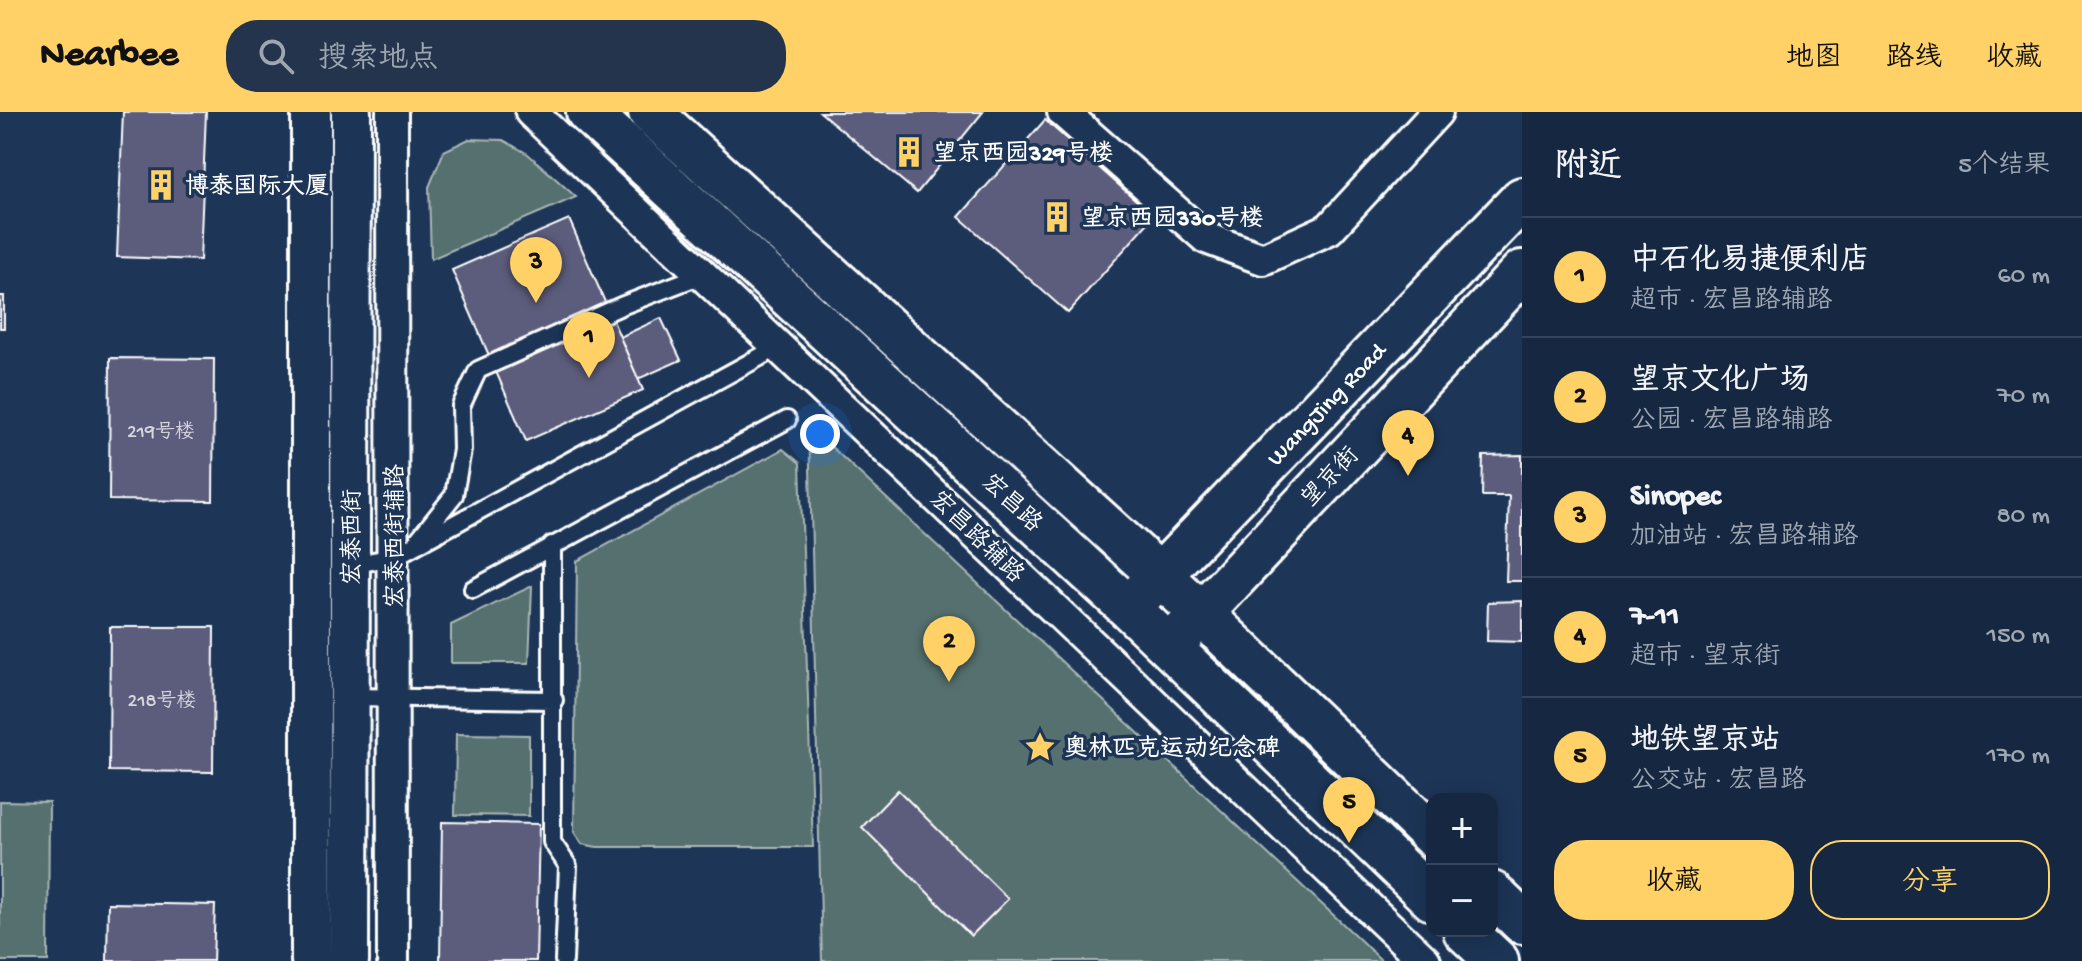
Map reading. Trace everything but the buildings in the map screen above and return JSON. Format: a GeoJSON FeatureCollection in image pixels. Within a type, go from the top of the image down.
{"type":"FeatureCollection","features":[{"type":"Feature","properties":{"kind":"main road","name":"宏昌路"},"geometry":{"type":"LineString","coordinates":[[588,112],[1130,609],[1426,893]]}},
{"type":"Feature","properties":{"kind":"main road","name":"宏昌路"},"geometry":{"type":"LineString","coordinates":[[650,112],[1200,612],[1426,829]]}},
{"type":"Feature","properties":{"kind":"main road","name":"WangJing Road"},"geometry":{"type":"LineString","coordinates":[[1130,609],[1158,575],[1522,199]]}},
{"type":"Feature","properties":{"kind":"main road","name":"望京街"},"geometry":{"type":"LineString","coordinates":[[1171,648],[1200,612],[1522,272]]}},
{"type":"Feature","properties":{"kind":"main road"},"geometry":{"type":"LineString","coordinates":[[1498,899],[1522,922]]}},
{"type":"Feature","properties":{"kind":"main road"},"geometry":{"type":"LineString","coordinates":[[1471,937],[1497,961]]}},
{"type":"Feature","properties":{"kind":"street","name":"宏泰西街"},"geometry":{"type":"LineString","coordinates":[[311,112],[311,961]]}},
{"type":"Feature","properties":{"kind":"street","name":"宏泰西街"},"geometry":{"type":"LineString","coordinates":[[349,961],[351,112]]}},
{"type":"Feature","properties":{"kind":"street","name":"宏泰西街辅路"},"geometry":{"type":"LineString","coordinates":[[392,112],[403,552],[394,697],[393,961]]}},
{"type":"Feature","properties":{"kind":"street","name":"宏昌路辅路"},"geometry":{"type":"LineString","coordinates":[[531,112],[1425,961]]}},
{"type":"Feature","properties":{"kind":"street"},"geometry":{"type":"LineString","coordinates":[[1063,112],[1206,238],[1263,259],[1329,229],[1437,112]]}},
{"type":"Feature","properties":{"kind":"lane"},"geometry":{"type":"LineString","coordinates":[[403,552],[454,495],[462,450],[461,406],[478,370],[621,306],[704,274]]}},
{"type":"Feature","properties":{"kind":"lane"},"geometry":{"type":"LineString","coordinates":[[351,565],[403,552],[780,346]]}},
{"type":"Feature","properties":{"kind":"lane"},"geometry":{"type":"LineString","coordinates":[[473,589],[787,420]]}},
{"type":"Feature","properties":{"kind":"lane"},"geometry":{"type":"LineString","coordinates":[[552,545],[552,842],[568,866],[564,961]]}},
{"type":"Feature","properties":{"kind":"lane"},"geometry":{"type":"LineString","coordinates":[[351,697],[554,700]]}},
{"type":"Feature","properties":{"kind":"green space"},"geometry":{"type":"Polygon","coordinates":[[[469,139],[503,140],[528,154],[576,197],[431,259],[429,187],[444,151],[469,139]]]}},
{"type":"Feature","properties":{"kind":"green space"},"geometry":{"type":"Polygon","coordinates":[[[809,426],[1358,938],[1382,961],[822,961],[809,426]]]}},
{"type":"Feature","properties":{"kind":"green space"},"geometry":{"type":"Polygon","coordinates":[[[783,449],[800,463],[813,847],[597,847],[582,844],[574,832],[577,561],[783,449]]]}},
{"type":"Feature","properties":{"kind":"green space"},"geometry":{"type":"Polygon","coordinates":[[[532,586],[529,663],[451,663],[451,625],[532,586]]]}},
{"type":"Feature","properties":{"kind":"green space"},"geometry":{"type":"Polygon","coordinates":[[[456,734],[529,735],[529,816],[455,815],[456,734]]]}},
{"type":"Feature","properties":{"kind":"green space"},"geometry":{"type":"Polygon","coordinates":[[[0,801],[49,802],[48,961],[0,961],[0,801]]]}},
{"type":"Feature","properties":{"kind":"place","name":"望京西园329号楼"},"geometry":{"type":"Point","coordinates":[909,152]}},
{"type":"Feature","properties":{"kind":"place","name":"博泰国际大厦"},"geometry":{"type":"Point","coordinates":[161,185]}},
{"type":"Feature","properties":{"kind":"place","name":"望京西园330号楼"},"geometry":{"type":"Point","coordinates":[1057,217]}},
{"type":"Feature","properties":{"kind":"place","name":"Sinopec"},"geometry":{"type":"Point","coordinates":[536,303]}},
{"type":"Feature","properties":{"kind":"place","name":"中石化易捷便利店"},"geometry":{"type":"Point","coordinates":[589,378]}},
{"type":"Feature","properties":{"kind":"place","name":"7-11"},"geometry":{"type":"Point","coordinates":[1408,476]}},
{"type":"Feature","properties":{"kind":"place","name":"望京文化广场"},"geometry":{"type":"Point","coordinates":[949,682]}},
{"type":"Feature","properties":{"kind":"place","name":"奥林匹克运动纪念碑"},"geometry":{"type":"Point","coordinates":[1040,747]}},
{"type":"Feature","properties":{"kind":"place","name":"地铁望京站"},"geometry":{"type":"Point","coordinates":[1349,843]}}]}
